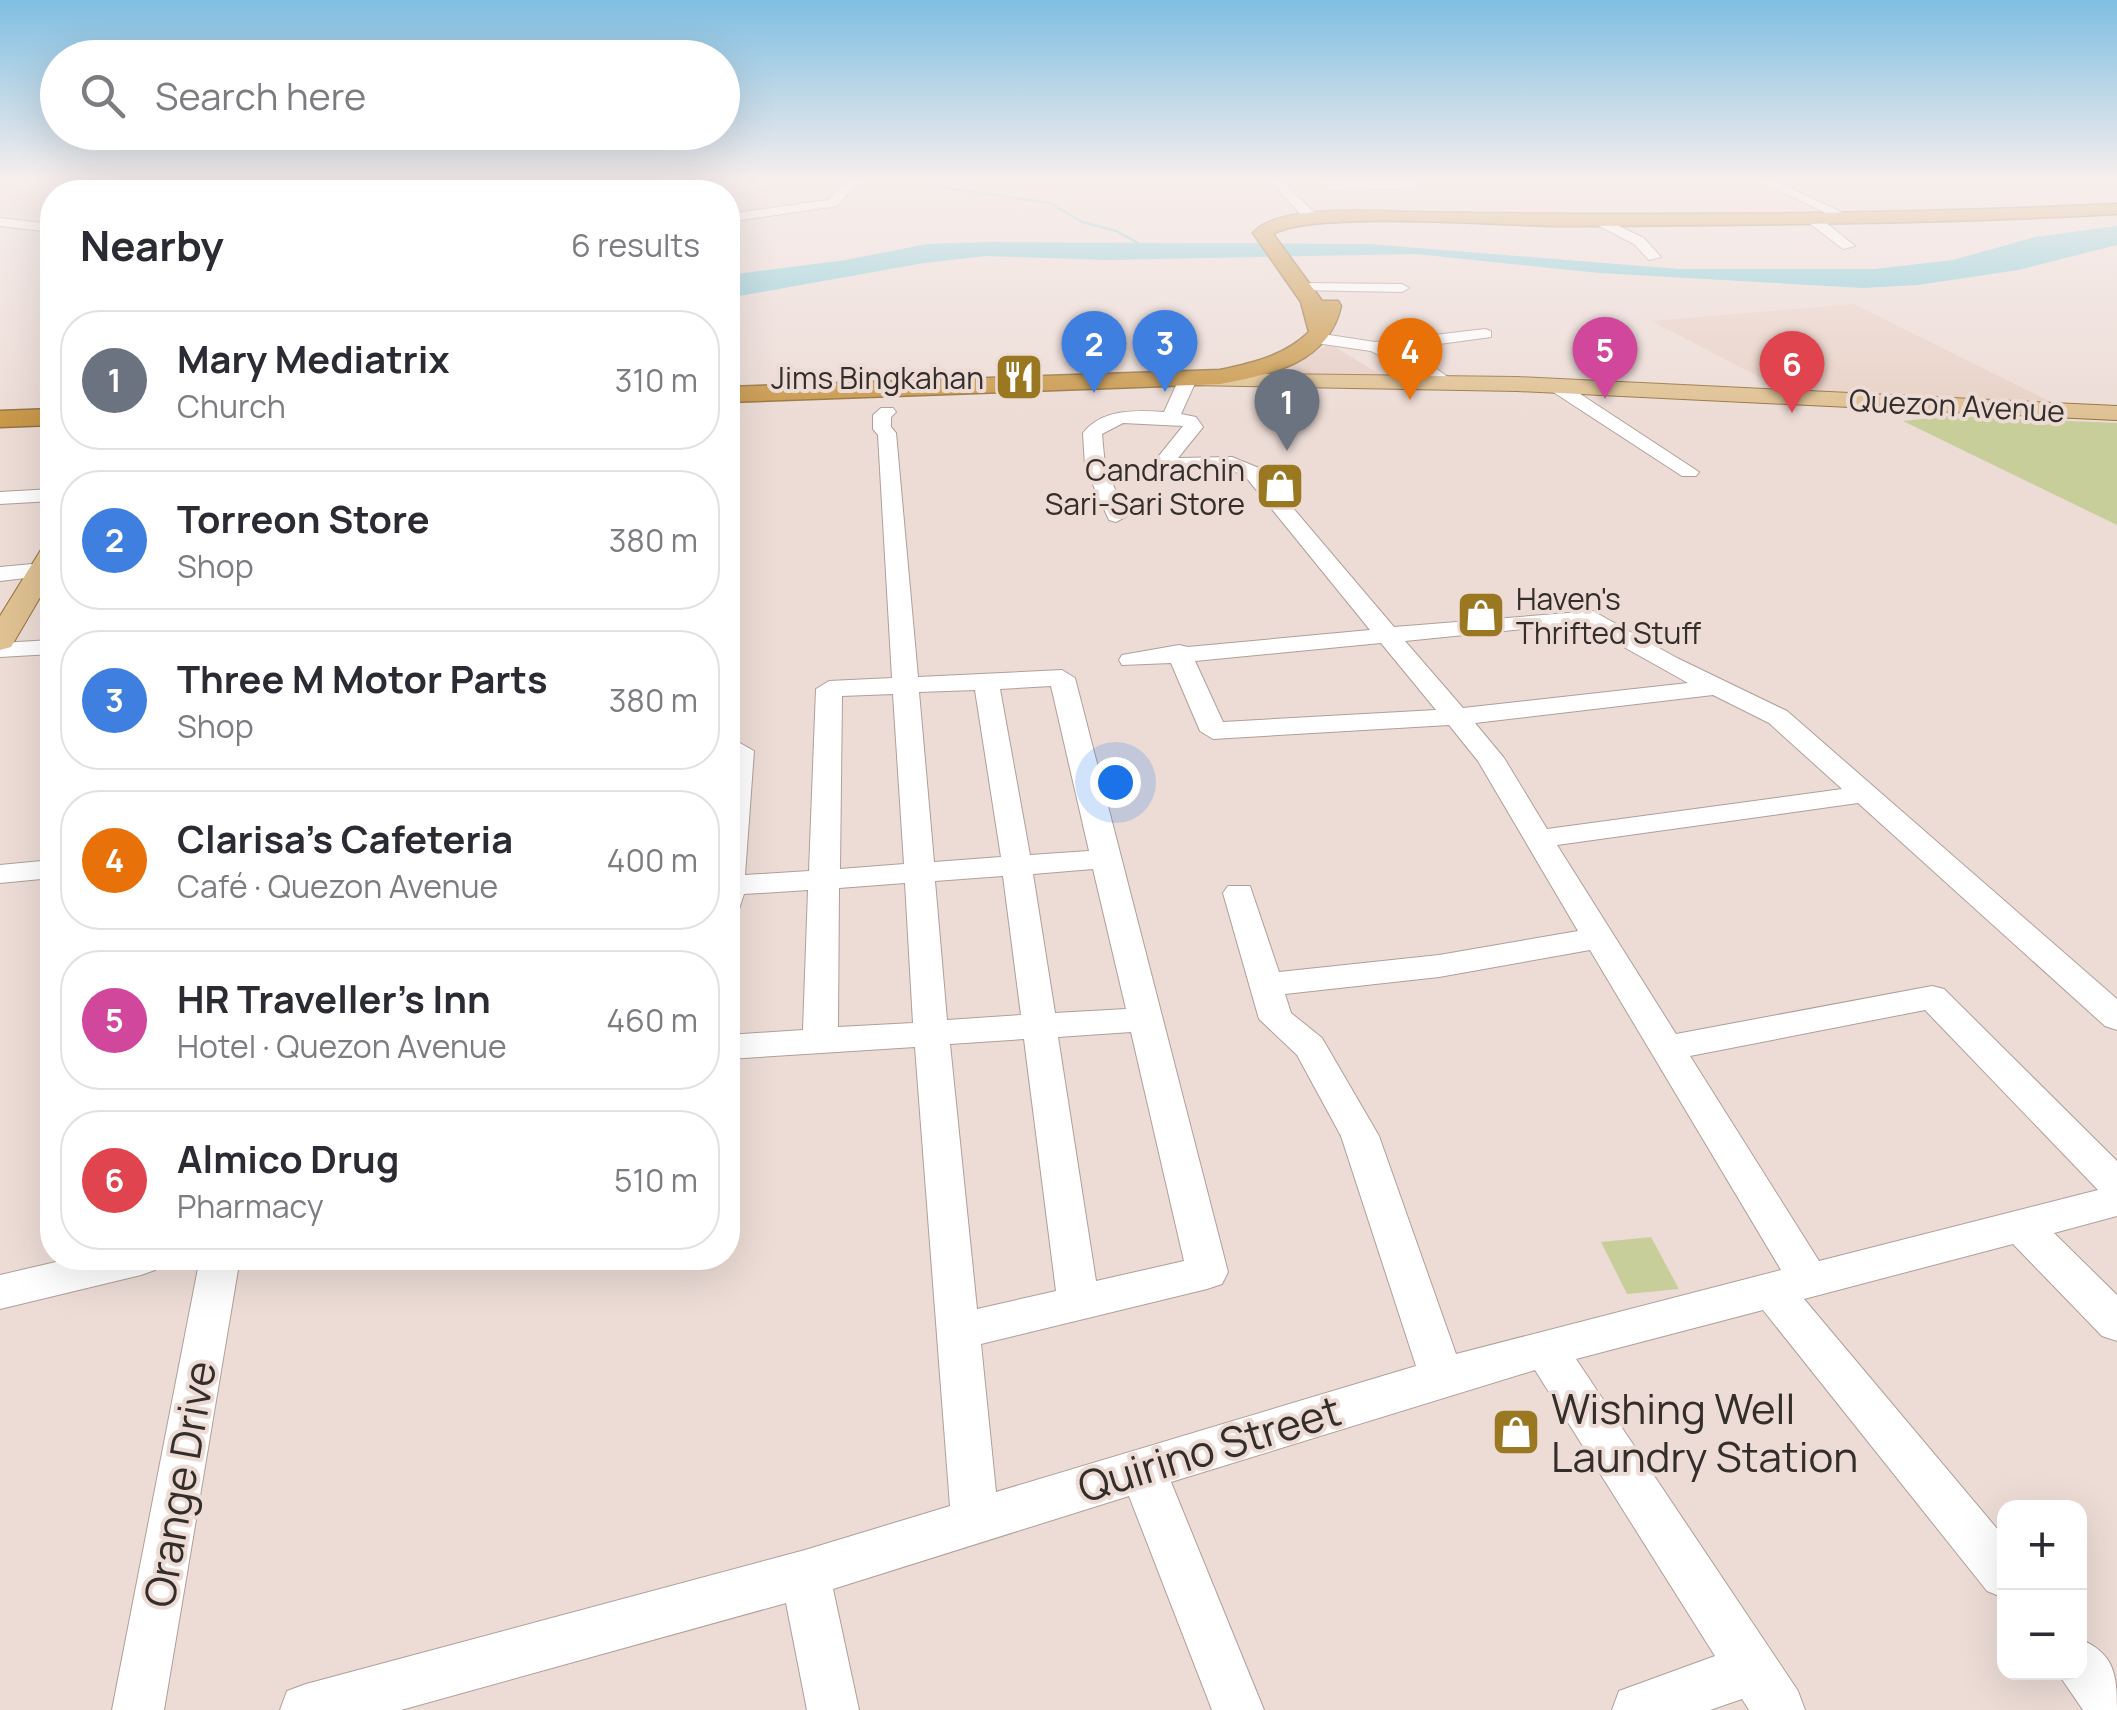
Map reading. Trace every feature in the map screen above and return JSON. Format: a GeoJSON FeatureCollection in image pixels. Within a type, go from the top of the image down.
{"type":"FeatureCollection","features":[{"type":"Feature","properties":{"kind":"highway"},"geometry":{"type":"LineString","coordinates":[[740,396],[887,412],[1261,375],[1296,355],[1318,335],[1330,310],[1293,260]]}},
{"type":"Feature","properties":{"kind":"highway"},"geometry":{"type":"LineString","coordinates":[[0,418],[40,417]]}},
{"type":"Feature","properties":{"kind":"main road","name":"Quezon Avenue"},"geometry":{"type":"LineString","coordinates":[[1261,375],[2117,413]]}},
{"type":"Feature","properties":{"kind":"main road"},"geometry":{"type":"LineString","coordinates":[[0,641],[40,575]]}},
{"type":"Feature","properties":{"kind":"street"},"geometry":{"type":"LineString","coordinates":[[1312,287],[1402,288]]}},
{"type":"Feature","properties":{"kind":"street"},"geometry":{"type":"LineString","coordinates":[[1375,347],[1485,334]]}},
{"type":"Feature","properties":{"kind":"street"},"geometry":{"type":"LineString","coordinates":[[1318,335],[1375,347],[1424,368],[1443,382]]}},
{"type":"Feature","properties":{"kind":"street"},"geometry":{"type":"LineString","coordinates":[[1170,419],[1192,380]]}},
{"type":"Feature","properties":{"kind":"street"},"geometry":{"type":"LineString","coordinates":[[1556,386],[1689,472]]}},
{"type":"Feature","properties":{"kind":"street"},"geometry":{"type":"LineString","coordinates":[[887,412],[931,1034],[975,1521]]}},
{"type":"Feature","properties":{"kind":"street"},"geometry":{"type":"LineString","coordinates":[[1116,516],[1096,467],[1092,433],[1095,427],[1116,420],[1170,419],[1194,424],[1168,462],[1177,466],[1232,463],[1248,468],[1389,635],[1512,789],[1538,839],[1666,1048],[1791,1286],[1997,1565]]}},
{"type":"Feature","properties":{"kind":"street"},"geometry":{"type":"LineString","coordinates":[[0,498],[40,495]]}},
{"type":"Feature","properties":{"kind":"street"},"geometry":{"type":"LineString","coordinates":[[0,574],[40,562]]}},
{"type":"Feature","properties":{"kind":"street"},"geometry":{"type":"LineString","coordinates":[[1131,660],[1179,652],[1586,616],[1778,718],[2117,1018]]}},
{"type":"Feature","properties":{"kind":"street"},"geometry":{"type":"LineString","coordinates":[[0,650],[40,648]]}},
{"type":"Feature","properties":{"kind":"street"},"geometry":{"type":"LineString","coordinates":[[1179,652],[1213,730],[1457,717],[1718,687]]}},
{"type":"Feature","properties":{"kind":"street"},"geometry":{"type":"LineString","coordinates":[[820,1041],[829,690],[1062,678],[1206,1272],[957,1332]]}},
{"type":"Feature","properties":{"kind":"street"},"geometry":{"type":"LineString","coordinates":[[986,682],[1017,865],[1078,1303]]}},
{"type":"Feature","properties":{"kind":"street"},"geometry":{"type":"LineString","coordinates":[[1538,839],[1864,794]]}},
{"type":"Feature","properties":{"kind":"street"},"geometry":{"type":"LineString","coordinates":[[740,885],[1108,859]]}},
{"type":"Feature","properties":{"kind":"street"},"geometry":{"type":"LineString","coordinates":[[0,874],[40,870]]}},
{"type":"Feature","properties":{"kind":"street"},"geometry":{"type":"LineString","coordinates":[[1239,893],[1276,1019],[1310,1047],[1360,1136],[1442,1377]]}},
{"type":"Feature","properties":{"kind":"street"},"geometry":{"type":"LineString","coordinates":[[1265,985],[1439,966],[1598,938]]}},
{"type":"Feature","properties":{"kind":"street"},"geometry":{"type":"LineString","coordinates":[[1666,1048],[1932,997],[2117,1185]]}},
{"type":"Feature","properties":{"kind":"street"},"geometry":{"type":"LineString","coordinates":[[740,1046],[1147,1019]]}},
{"type":"Feature","properties":{"kind":"street","name":"Quirino Street"},"geometry":{"type":"LineString","coordinates":[[306,1710],[805,1574],[1442,1377],[2117,1200]]}},
{"type":"Feature","properties":{"kind":"street"},"geometry":{"type":"LineString","coordinates":[[2022,1227],[2117,1323]]}},
{"type":"Feature","properties":{"kind":"street"},"geometry":{"type":"LineString","coordinates":[[0,1292],[92,1270]]}},
{"type":"Feature","properties":{"kind":"street","name":"Orange Drive"},"geometry":{"type":"LineString","coordinates":[[138,1710],[218,1270]]}},
{"type":"Feature","properties":{"kind":"street"},"geometry":{"type":"LineString","coordinates":[[1545,1349],[1765,1689],[1638,1710]]}},
{"type":"Feature","properties":{"kind":"street"},"geometry":{"type":"LineString","coordinates":[[1142,1468],[1238,1710]]}},
{"type":"Feature","properties":{"kind":"street"},"geometry":{"type":"LineString","coordinates":[[805,1574],[833,1710]]}},
{"type":"Feature","properties":{"kind":"street"},"geometry":{"type":"LineString","coordinates":[[2087,1675],[2116,1710]]}},
{"type":"Feature","properties":{"kind":"shaded area"},"geometry":{"type":"Polygon","coordinates":[[[1854,304],[2053,403],[1787,391],[1651,321],[1854,304]]]}},
{"type":"Feature","properties":{"kind":"shaded area"},"geometry":{"type":"Polygon","coordinates":[[[1330,344],[1381,375],[1302,375],[1290,365],[1330,344]]]}},
{"type":"Feature","properties":{"kind":"green space"},"geometry":{"type":"Polygon","coordinates":[[[1950,416],[2117,423],[2117,525],[1903,421],[1950,416]]]}},
{"type":"Feature","properties":{"kind":"green space"},"geometry":{"type":"Polygon","coordinates":[[[1651,1237],[1679,1289],[1627,1294],[1601,1242],[1651,1237]]]}},
{"type":"Feature","properties":{"kind":"water"},"geometry":{"type":"Polygon","coordinates":[[[846,260],[952,260],[740,296],[740,273],[846,260]]]}},
{"type":"Feature","properties":{"kind":"water"},"geometry":{"type":"Polygon","coordinates":[[[1472,260],[1565,260],[1679,269],[1875,269],[1953,260],[2058,260],[1918,285],[1863,288],[1599,273],[1472,260]]]}},
{"type":"Feature","properties":{"kind":"place","name":"Jims Bingkahan"},"geometry":{"type":"Point","coordinates":[1019,377]}},
{"type":"Feature","properties":{"kind":"place","name":"Three M Motor Parts"},"geometry":{"type":"Point","coordinates":[1165,392]}},
{"type":"Feature","properties":{"kind":"place","name":"Torreon Store"},"geometry":{"type":"Point","coordinates":[1094,393]}},
{"type":"Feature","properties":{"kind":"place","name":"HR Traveller's Inn"},"geometry":{"type":"Point","coordinates":[1605,399]}},
{"type":"Feature","properties":{"kind":"place","name":"Clarisa's Cafeteria"},"geometry":{"type":"Point","coordinates":[1410,400]}},
{"type":"Feature","properties":{"kind":"place","name":"Almico Drug"},"geometry":{"type":"Point","coordinates":[1792,413]}},
{"type":"Feature","properties":{"kind":"place","name":"Mary Mediatrix"},"geometry":{"type":"Point","coordinates":[1287,451]}},
{"type":"Feature","properties":{"kind":"place","name":"Candrachin Sari-Sari Store"},"geometry":{"type":"Point","coordinates":[1280,486]}},
{"type":"Feature","properties":{"kind":"place","name":"Haven's Thrifted Stuff"},"geometry":{"type":"Point","coordinates":[1481,615]}},
{"type":"Feature","properties":{"kind":"place","name":"Wishing Well Laundry Station"},"geometry":{"type":"Point","coordinates":[1516,1432]}}]}
